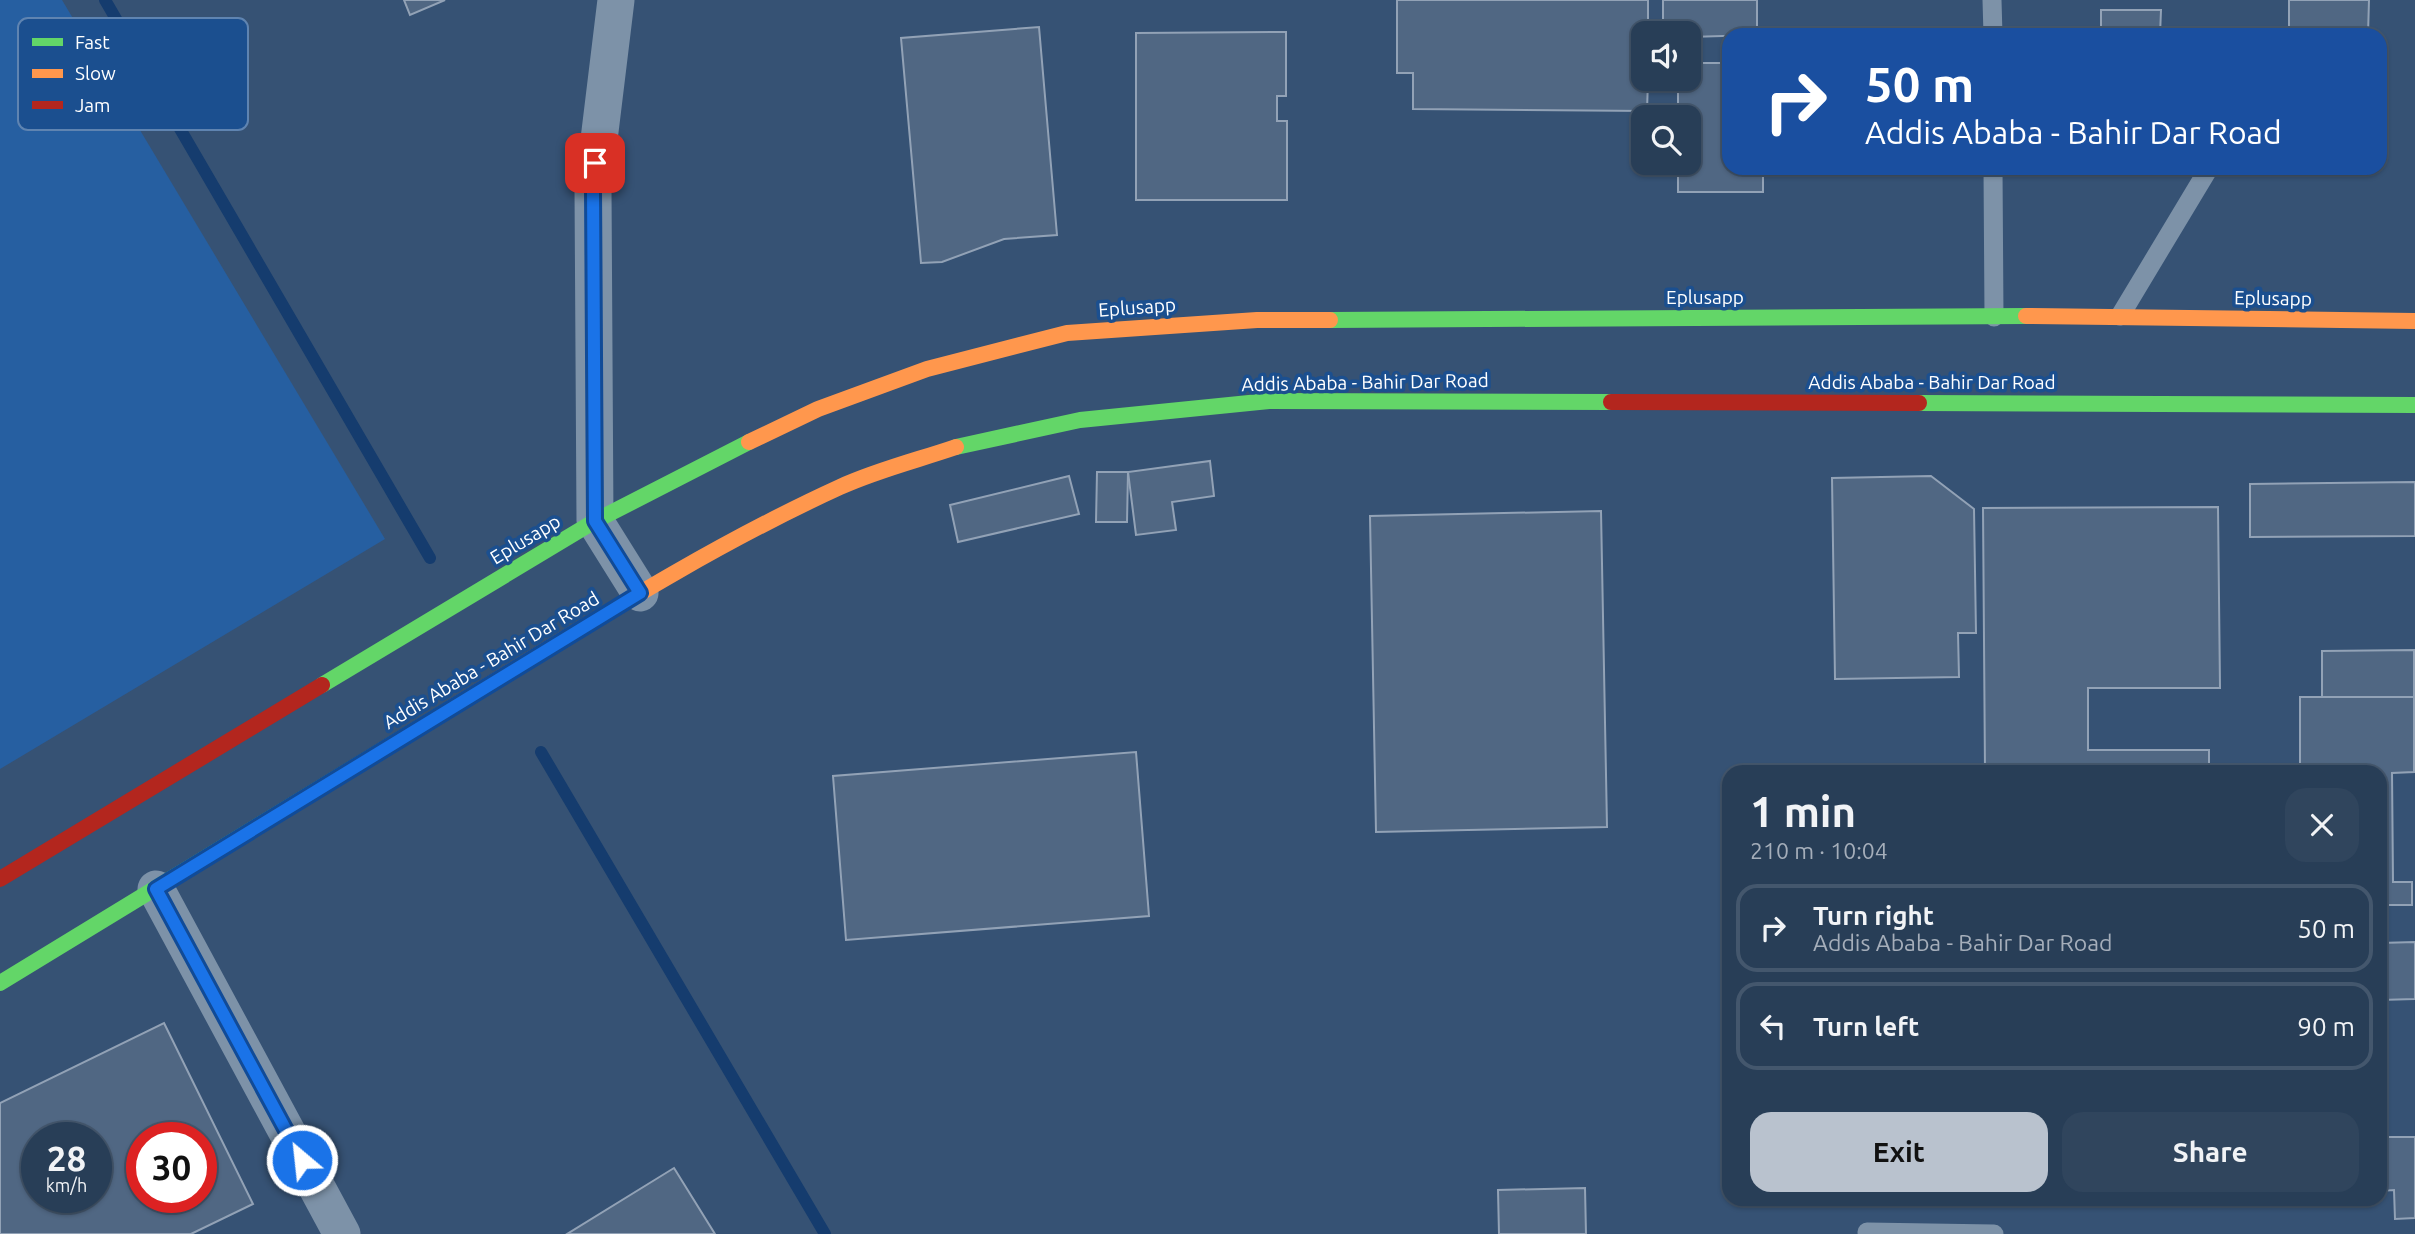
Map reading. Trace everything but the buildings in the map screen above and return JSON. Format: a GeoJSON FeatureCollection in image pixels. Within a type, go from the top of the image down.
{"type":"FeatureCollection","features":[{"type":"Feature","properties":{"kind":"highway","name":"Eplusapp"},"geometry":{"type":"LineString","coordinates":[[0,880],[595,521],[704,464],[818,409],[927,369],[1067,334],[1257,320],[2120,316],[2415,321]]}},
{"type":"Feature","properties":{"kind":"highway","name":"Addis Ababa - Bahir Dar Road"},"geometry":{"type":"LineString","coordinates":[[0,983],[640,593],[842,486],[956,447],[1080,420],[1269,401],[2415,405]]}},
{"type":"Feature","properties":{"kind":"street"},"geometry":{"type":"LineString","coordinates":[[616,0],[593,189],[595,521],[640,593]]}},
{"type":"Feature","properties":{"kind":"street"},"geometry":{"type":"LineString","coordinates":[[156,889],[342,1234]]}},
{"type":"Feature","properties":{"kind":"lane"},"geometry":{"type":"LineString","coordinates":[[1992,0],[1993,28]]}},
{"type":"Feature","properties":{"kind":"lane"},"geometry":{"type":"LineString","coordinates":[[1993,175],[1994,317]]}},
{"type":"Feature","properties":{"kind":"lane"},"geometry":{"type":"LineString","coordinates":[[2120,316],[2205,175]]}},
{"type":"Feature","properties":{"kind":"lane"},"geometry":{"type":"LineString","coordinates":[[1867,1232],[1994,1234]]}},
{"type":"Feature","properties":{"kind":"shaded area"},"geometry":{"type":"Polygon","coordinates":[[[0,0],[62,0],[73,18],[18,18],[18,130],[140,130],[385,539],[0,769],[0,0]]]}},
{"type":"Feature","properties":{"kind":"waterway"},"geometry":{"type":"LineString","coordinates":[[105,0],[115,18]]}},
{"type":"Feature","properties":{"kind":"waterway"},"geometry":{"type":"LineString","coordinates":[[181,130],[430,558]]}},
{"type":"Feature","properties":{"kind":"waterway"},"geometry":{"type":"LineString","coordinates":[[541,752],[825,1234]]}},
{"type":"Feature","properties":{"kind":"traffic: fast"},"geometry":{"type":"LineString","coordinates":[[1330,320],[2026,316]]}},
{"type":"Feature","properties":{"kind":"traffic: fast"},"geometry":{"type":"LineString","coordinates":[[956,447],[1080,420],[1269,401],[1611,402]]}},
{"type":"Feature","properties":{"kind":"traffic: fast"},"geometry":{"type":"LineString","coordinates":[[1919,403],[2415,405]]}},
{"type":"Feature","properties":{"kind":"traffic: fast"},"geometry":{"type":"LineString","coordinates":[[322,685],[595,521],[749,442]]}},
{"type":"Feature","properties":{"kind":"traffic: fast"},"geometry":{"type":"LineString","coordinates":[[0,983],[451,708]]}},
{"type":"Feature","properties":{"kind":"traffic: slow"},"geometry":{"type":"LineString","coordinates":[[2026,316],[2415,321]]}},
{"type":"Feature","properties":{"kind":"traffic: slow"},"geometry":{"type":"LineString","coordinates":[[749,442],[818,409],[927,369],[1067,333],[1257,320],[1330,320]]}},
{"type":"Feature","properties":{"kind":"traffic: slow"},"geometry":{"type":"LineString","coordinates":[[451,708],[642,592],[789,511],[868,475],[956,447]]}},
{"type":"Feature","properties":{"kind":"traffic: jam"},"geometry":{"type":"LineString","coordinates":[[1611,402],[1919,403]]}},
{"type":"Feature","properties":{"kind":"traffic: jam"},"geometry":{"type":"LineString","coordinates":[[0,879],[322,685]]}},
{"type":"Feature","properties":{"kind":"route"},"geometry":{"type":"LineString","coordinates":[[302,1160],[156,889],[640,593],[595,521],[595,163]]}}]}
